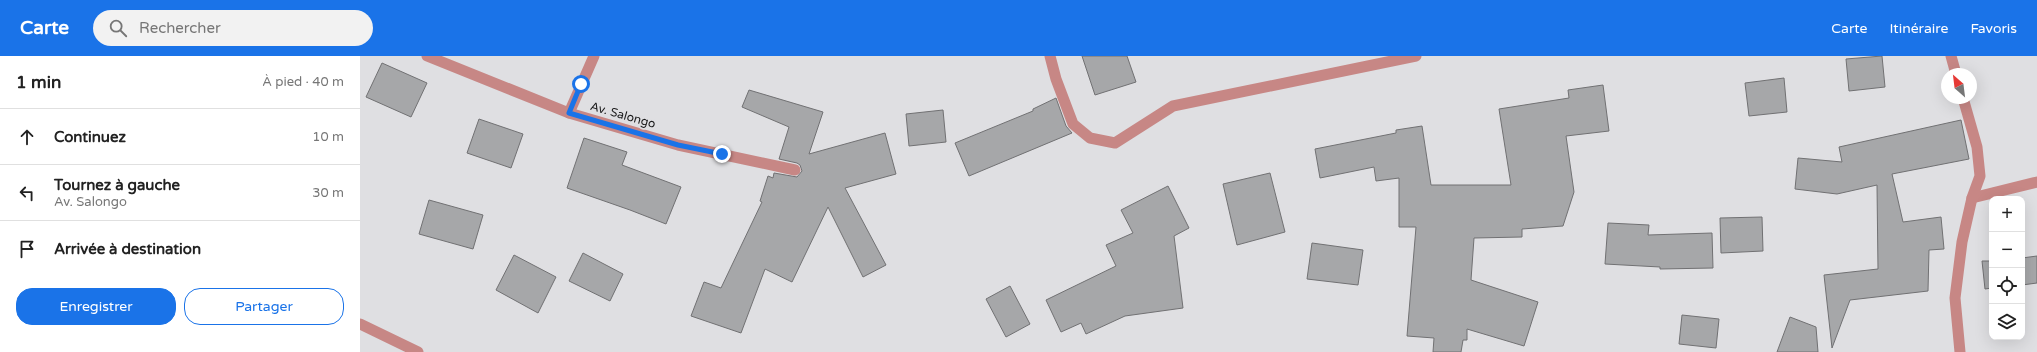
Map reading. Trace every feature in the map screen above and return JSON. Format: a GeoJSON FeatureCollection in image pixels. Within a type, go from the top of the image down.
{"type":"FeatureCollection","features":[{"type":"Feature","properties":{"kind":"street","name":"Av. Salongo"},"geometry":{"type":"LineString","coordinates":[[427,56],[569,113],[678,145],[795,170]]}},
{"type":"Feature","properties":{"kind":"street"},"geometry":{"type":"LineString","coordinates":[[569,113],[594,56]]}},
{"type":"Feature","properties":{"kind":"street"},"geometry":{"type":"LineString","coordinates":[[1050,56],[1056,79],[1073,124],[1090,138],[1115,143],[1174,106],[1416,56]]}},
{"type":"Feature","properties":{"kind":"street"},"geometry":{"type":"LineString","coordinates":[[1951,56],[1954,68]]}},
{"type":"Feature","properties":{"kind":"street"},"geometry":{"type":"LineString","coordinates":[[1960,352],[1955,298],[1962,242],[1972,198],[1980,176],[1978,154],[1965,104]]}},
{"type":"Feature","properties":{"kind":"street"},"geometry":{"type":"LineString","coordinates":[[1972,198],[2037,182]]}},
{"type":"Feature","properties":{"kind":"street"},"geometry":{"type":"LineString","coordinates":[[360,324],[418,352]]}},
{"type":"Feature","properties":{"kind":"building"},"geometry":{"type":"Polygon","coordinates":[[[1082,56],[1127,56],[1136,82],[1095,95],[1082,56]]]}},
{"type":"Feature","properties":{"kind":"building"},"geometry":{"type":"Polygon","coordinates":[[[1882,56],[1885,87],[1849,91],[1846,59],[1882,56]]]}},
{"type":"Feature","properties":{"kind":"building"},"geometry":{"type":"Polygon","coordinates":[[[382,63],[427,83],[411,117],[366,97],[382,63]]]}},
{"type":"Feature","properties":{"kind":"building"},"geometry":{"type":"Polygon","coordinates":[[[1784,78],[1787,112],[1749,116],[1745,83],[1784,78]]]}},
{"type":"Feature","properties":{"kind":"building"},"geometry":{"type":"Polygon","coordinates":[[[1603,85],[1609,131],[1566,136],[1574,192],[1563,226],[1522,229],[1522,237],[1474,238],[1471,280],[1538,302],[1524,346],[1467,329],[1467,340],[1463,340],[1461,352],[1433,352],[1434,338],[1407,336],[1416,227],[1399,227],[1399,178],[1376,181],[1374,167],[1320,178],[1315,149],[1396,133],[1396,130],[1422,126],[1431,185],[1511,185],[1499,109],[1569,98],[1568,90],[1603,85]]]}},
{"type":"Feature","properties":{"kind":"building"},"geometry":{"type":"Polygon","coordinates":[[[749,90],[823,112],[809,154],[885,133],[896,174],[845,188],[886,265],[863,277],[828,207],[792,282],[765,269],[741,333],[691,316],[704,282],[721,288],[762,202],[760,201],[768,176],[773,178],[774,173],[797,177],[802,171],[800,165],[797,163],[779,159],[789,127],[742,107],[749,90]]]}},
{"type":"Feature","properties":{"kind":"building"},"geometry":{"type":"Polygon","coordinates":[[[1056,98],[1066,126],[1072,133],[969,176],[955,143],[1033,111],[1033,109],[1056,98]]]}},
{"type":"Feature","properties":{"kind":"building"},"geometry":{"type":"Polygon","coordinates":[[[943,110],[946,142],[909,146],[906,114],[943,110]]]}},
{"type":"Feature","properties":{"kind":"building"},"geometry":{"type":"Polygon","coordinates":[[[479,119],[523,134],[511,168],[467,153],[479,119]]]}},
{"type":"Feature","properties":{"kind":"building"},"geometry":{"type":"Polygon","coordinates":[[[1961,120],[1969,159],[1892,174],[1903,222],[1941,217],[1944,249],[1929,250],[1928,291],[1850,300],[1832,348],[1824,275],[1878,269],[1877,185],[1837,194],[1795,189],[1798,158],[1842,162],[1839,147],[1961,120]]]}},
{"type":"Feature","properties":{"kind":"building"},"geometry":{"type":"Polygon","coordinates":[[[584,138],[627,152],[622,165],[681,187],[666,224],[567,188],[584,138]]]}},
{"type":"Feature","properties":{"kind":"building"},"geometry":{"type":"Polygon","coordinates":[[[1270,173],[1285,232],[1237,245],[1223,184],[1270,173]]]}},
{"type":"Feature","properties":{"kind":"building"},"geometry":{"type":"Polygon","coordinates":[[[1168,186],[1189,228],[1174,236],[1183,308],[1125,316],[1086,334],[1081,323],[1061,332],[1046,300],[1116,266],[1106,245],[1133,233],[1121,210],[1168,186]]]}},
{"type":"Feature","properties":{"kind":"building"},"geometry":{"type":"Polygon","coordinates":[[[429,200],[483,215],[473,249],[419,234],[429,200]]]}},
{"type":"Feature","properties":{"kind":"building"},"geometry":{"type":"Polygon","coordinates":[[[1762,217],[1763,251],[1721,253],[1720,218],[1762,217]]]}},
{"type":"Feature","properties":{"kind":"building"},"geometry":{"type":"Polygon","coordinates":[[[1608,223],[1649,225],[1648,235],[1712,233],[1713,268],[1660,269],[1660,267],[1605,264],[1608,223]]]}},
{"type":"Feature","properties":{"kind":"building"},"geometry":{"type":"Polygon","coordinates":[[[1312,243],[1363,250],[1358,285],[1307,279],[1312,243]]]}},
{"type":"Feature","properties":{"kind":"building"},"geometry":{"type":"Polygon","coordinates":[[[583,253],[623,274],[610,301],[569,281],[583,253]]]}},
{"type":"Feature","properties":{"kind":"building"},"geometry":{"type":"Polygon","coordinates":[[[514,255],[556,277],[538,313],[496,290],[514,255]]]}},
{"type":"Feature","properties":{"kind":"building"},"geometry":{"type":"Polygon","coordinates":[[[2037,256],[2037,283],[2025,285],[2025,258],[2037,256]]]}},
{"type":"Feature","properties":{"kind":"building"},"geometry":{"type":"Polygon","coordinates":[[[1982,261],[1989,261],[1989,288],[1985,289],[1982,261]]]}},
{"type":"Feature","properties":{"kind":"building"},"geometry":{"type":"Polygon","coordinates":[[[1010,286],[1030,324],[1006,337],[986,299],[1010,286]]]}},
{"type":"Feature","properties":{"kind":"building"},"geometry":{"type":"Polygon","coordinates":[[[1682,315],[1719,319],[1716,348],[1679,344],[1682,315]]]}},
{"type":"Feature","properties":{"kind":"building"},"geometry":{"type":"Polygon","coordinates":[[[1790,317],[1816,327],[1818,352],[1777,352],[1790,317]]]}},
{"type":"Feature","properties":{"kind":"route"},"geometry":{"type":"LineString","coordinates":[[581,84],[569,113],[678,145],[722,154]]}}]}
